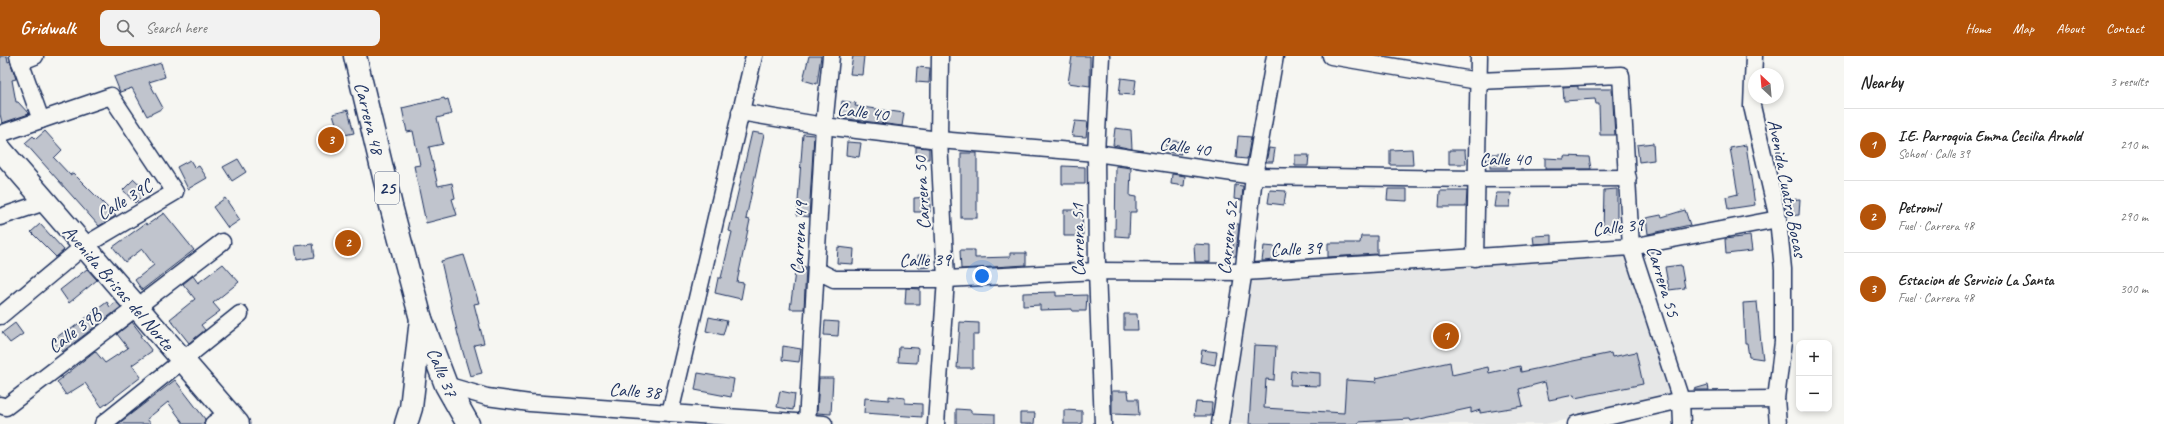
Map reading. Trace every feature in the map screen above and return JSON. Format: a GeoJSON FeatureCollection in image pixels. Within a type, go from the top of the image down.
{"type":"FeatureCollection","features":[{"type":"Feature","properties":{"kind":"main road","name":"Carrera 48"},"geometry":{"type":"LineString","coordinates":[[355,56],[391,206],[421,318]]}},
{"type":"Feature","properties":{"kind":"main road","name":"Avenida Brisas del Norte"},"geometry":{"type":"LineString","coordinates":[[0,149],[182,360],[227,420]]}},
{"type":"Feature","properties":{"kind":"main road","name":"Calle 37"},"geometry":{"type":"LineString","coordinates":[[421,318],[446,384],[468,424]]}},
{"type":"Feature","properties":{"kind":"main road"},"geometry":{"type":"LineString","coordinates":[[406,424],[411,408],[421,318]]}},
{"type":"Feature","properties":{"kind":"street"},"geometry":{"type":"LineString","coordinates":[[670,413],[754,56]]}},
{"type":"Feature","properties":{"kind":"street","name":"Carrera 49"},"geometry":{"type":"LineString","coordinates":[[807,423],[824,126],[831,56]]}},
{"type":"Feature","properties":{"kind":"street","name":"Carrera 50"},"geometry":{"type":"LineString","coordinates":[[936,424],[946,279],[939,140],[940,56]]}},
{"type":"Feature","properties":{"kind":"street","name":"Carrera 51"},"geometry":{"type":"LineString","coordinates":[[1101,56],[1096,153],[1097,271],[1103,424]]}},
{"type":"Feature","properties":{"kind":"street","name":"Carrera 52"},"geometry":{"type":"LineString","coordinates":[[1220,424],[1244,272],[1254,176],[1275,56]]}},
{"type":"Feature","properties":{"kind":"street"},"geometry":{"type":"LineString","coordinates":[[1332,56],[1392,61],[1478,81]]}},
{"type":"Feature","properties":{"kind":"street"},"geometry":{"type":"LineString","coordinates":[[1475,258],[1479,56]]}},
{"type":"Feature","properties":{"kind":"street","name":"Avenida Cuatro Bocas"},"geometry":{"type":"LineString","coordinates":[[1754,56],[1752,106],[1778,219],[1783,269],[1783,334],[1776,399],[1778,424]]}},
{"type":"Feature","properties":{"kind":"street"},"geometry":{"type":"LineString","coordinates":[[0,134],[41,120],[25,58]]}},
{"type":"Feature","properties":{"kind":"street","name":"Carrera 55"},"geometry":{"type":"LineString","coordinates":[[1478,81],[1621,75],[1631,247],[1681,400],[1682,424]]}},
{"type":"Feature","properties":{"kind":"street","name":"Calle 39C"},"geometry":{"type":"LineString","coordinates":[[0,316],[84,246],[175,192],[111,96],[41,120]]}},
{"type":"Feature","properties":{"kind":"street","name":"Calle 40"},"geometry":{"type":"LineString","coordinates":[[740,112],[824,126],[939,140],[1096,153],[1254,176],[1477,179],[1628,178]]}},
{"type":"Feature","properties":{"kind":"street"},"geometry":{"type":"LineString","coordinates":[[0,217],[45,202]]}},
{"type":"Feature","properties":{"kind":"street","name":"Calle 39"},"geometry":{"type":"LineString","coordinates":[[816,270],[834,279],[946,279],[1097,271],[1244,272],[1631,247],[1778,219]]}},
{"type":"Feature","properties":{"kind":"street","name":"Calle 39B"},"geometry":{"type":"LineString","coordinates":[[3,406],[222,242]]}},
{"type":"Feature","properties":{"kind":"street"},"geometry":{"type":"LineString","coordinates":[[103,424],[240,314]]}},
{"type":"Feature","properties":{"kind":"street","name":"Calle 38"},"geometry":{"type":"LineString","coordinates":[[446,384],[487,397],[650,418],[670,413],[824,424]]}},
{"type":"Feature","properties":{"kind":"street"},"geometry":{"type":"LineString","coordinates":[[1576,424],[1681,400],[1776,399]]}},
{"type":"Feature","properties":{"kind":"shaded area"},"geometry":{"type":"Polygon","coordinates":[[[1628,253],[1680,396],[1546,424],[1220,424],[1244,276],[1628,253]]]}},
{"type":"Feature","properties":{"kind":"building"},"geometry":{"type":"Polygon","coordinates":[[[0,56],[7,56],[8,62],[10,61],[16,79],[12,80],[16,102],[18,102],[29,114],[2,123],[0,114],[0,56]]]}},
{"type":"Feature","properties":{"kind":"building"},"geometry":{"type":"Polygon","coordinates":[[[809,56],[821,56],[817,84],[803,80],[809,56]]]}},
{"type":"Feature","properties":{"kind":"building"},"geometry":{"type":"Polygon","coordinates":[[[853,56],[864,56],[862,75],[850,74],[853,56]]]}},
{"type":"Feature","properties":{"kind":"building"},"geometry":{"type":"Polygon","coordinates":[[[1072,56],[1090,56],[1090,86],[1068,83],[1072,56]]]}},
{"type":"Feature","properties":{"kind":"building"},"geometry":{"type":"Polygon","coordinates":[[[161,63],[165,77],[149,82],[163,108],[147,116],[132,88],[120,92],[114,77],[161,63]]]}},
{"type":"Feature","properties":{"kind":"building"},"geometry":{"type":"Polygon","coordinates":[[[917,67],[930,68],[929,83],[916,82],[917,67]]]}},
{"type":"Feature","properties":{"kind":"building"},"geometry":{"type":"Polygon","coordinates":[[[1121,78],[1136,80],[1134,95],[1119,94],[1121,78]]]}},
{"type":"Feature","properties":{"kind":"building"},"geometry":{"type":"Polygon","coordinates":[[[1578,86],[1578,89],[1612,89],[1615,135],[1600,135],[1599,104],[1596,104],[1595,99],[1564,101],[1563,87],[1578,86]]]}},
{"type":"Feature","properties":{"kind":"building"},"geometry":{"type":"Polygon","coordinates":[[[444,98],[445,100],[448,99],[452,114],[437,118],[443,144],[429,147],[438,186],[452,183],[455,198],[452,199],[457,215],[426,223],[414,166],[420,165],[413,131],[407,132],[402,108],[444,98]]]}},
{"type":"Feature","properties":{"kind":"building"},"geometry":{"type":"Polygon","coordinates":[[[842,101],[856,103],[855,106],[904,113],[902,126],[840,118],[842,101]]]}},
{"type":"Feature","properties":{"kind":"building"},"geometry":{"type":"Polygon","coordinates":[[[348,110],[354,133],[340,136],[333,114],[348,110]]]}},
{"type":"Feature","properties":{"kind":"building"},"geometry":{"type":"Polygon","coordinates":[[[1075,121],[1088,122],[1086,137],[1072,136],[1075,121]]]}},
{"type":"Feature","properties":{"kind":"building"},"geometry":{"type":"Polygon","coordinates":[[[1115,128],[1131,130],[1132,149],[1113,145],[1115,128]]]}},
{"type":"Feature","properties":{"kind":"building"},"geometry":{"type":"Polygon","coordinates":[[[45,131],[62,150],[54,158],[70,175],[73,173],[116,216],[99,226],[25,143],[33,136],[36,139],[45,131]]]}},
{"type":"Feature","properties":{"kind":"building"},"geometry":{"type":"Polygon","coordinates":[[[752,132],[764,134],[746,219],[750,220],[737,282],[744,283],[741,299],[715,293],[718,278],[721,278],[732,232],[729,231],[752,132]]]}},
{"type":"Feature","properties":{"kind":"building"},"geometry":{"type":"Polygon","coordinates":[[[803,134],[814,135],[809,217],[797,215],[803,134]]]}},
{"type":"Feature","properties":{"kind":"building"},"geometry":{"type":"Polygon","coordinates":[[[1238,136],[1251,137],[1247,159],[1236,158],[1238,136]]]}},
{"type":"Feature","properties":{"kind":"building"},"geometry":{"type":"Polygon","coordinates":[[[1167,140],[1182,142],[1181,154],[1165,152],[1167,140]]]}},
{"type":"Feature","properties":{"kind":"building"},"geometry":{"type":"Polygon","coordinates":[[[847,142],[861,143],[859,157],[846,155],[847,142]]]}},
{"type":"Feature","properties":{"kind":"building"},"geometry":{"type":"Polygon","coordinates":[[[1653,143],[1654,160],[1639,162],[1637,145],[1653,143]]]}},
{"type":"Feature","properties":{"kind":"building"},"geometry":{"type":"Polygon","coordinates":[[[1746,145],[1755,205],[1728,209],[1726,197],[1738,194],[1730,148],[1746,145]]]}},
{"type":"Feature","properties":{"kind":"building"},"geometry":{"type":"Polygon","coordinates":[[[916,147],[929,148],[929,159],[916,158],[916,147]]]}},
{"type":"Feature","properties":{"kind":"building"},"geometry":{"type":"Polygon","coordinates":[[[1269,148],[1275,149],[1273,162],[1266,162],[1269,148]]]}},
{"type":"Feature","properties":{"kind":"building"},"geometry":{"type":"Polygon","coordinates":[[[1412,149],[1413,165],[1390,165],[1390,150],[1412,149]]]}},
{"type":"Feature","properties":{"kind":"building"},"geometry":{"type":"Polygon","coordinates":[[[1449,150],[1465,150],[1466,164],[1449,164],[1449,150]]]}},
{"type":"Feature","properties":{"kind":"building"},"geometry":{"type":"Polygon","coordinates":[[[961,153],[977,153],[977,218],[961,218],[961,153]]]}},
{"type":"Feature","properties":{"kind":"building"},"geometry":{"type":"Polygon","coordinates":[[[1490,154],[1507,154],[1507,168],[1490,168],[1490,154]]]}},
{"type":"Feature","properties":{"kind":"building"},"geometry":{"type":"Polygon","coordinates":[[[1295,155],[1309,155],[1308,166],[1295,166],[1295,155]]]}},
{"type":"Feature","properties":{"kind":"building"},"geometry":{"type":"Polygon","coordinates":[[[1564,156],[1589,157],[1591,169],[1545,169],[1545,158],[1564,159],[1564,156]]]}},
{"type":"Feature","properties":{"kind":"building"},"geometry":{"type":"Polygon","coordinates":[[[238,159],[246,172],[232,181],[223,167],[238,159]]]}},
{"type":"Feature","properties":{"kind":"building"},"geometry":{"type":"Polygon","coordinates":[[[190,160],[195,168],[199,166],[207,178],[188,189],[177,167],[190,160]]]}},
{"type":"Feature","properties":{"kind":"building"},"geometry":{"type":"Polygon","coordinates":[[[1062,166],[1085,167],[1085,184],[1062,184],[1062,166]]]}},
{"type":"Feature","properties":{"kind":"building"},"geometry":{"type":"Polygon","coordinates":[[[1116,166],[1131,168],[1130,196],[1136,197],[1136,212],[1130,212],[1129,237],[1115,236],[1116,166]]]}},
{"type":"Feature","properties":{"kind":"building"},"geometry":{"type":"Polygon","coordinates":[[[1172,174],[1185,176],[1184,186],[1171,184],[1172,174]]]}},
{"type":"Feature","properties":{"kind":"building"},"geometry":{"type":"Polygon","coordinates":[[[134,179],[147,191],[135,203],[123,190],[134,179]]]}},
{"type":"Feature","properties":{"kind":"building"},"geometry":{"type":"Polygon","coordinates":[[[1235,185],[1243,186],[1242,200],[1234,199],[1235,185]]]}},
{"type":"Feature","properties":{"kind":"building"},"geometry":{"type":"Polygon","coordinates":[[[1388,189],[1407,189],[1407,201],[1387,200],[1388,189]]]}},
{"type":"Feature","properties":{"kind":"building"},"geometry":{"type":"Polygon","coordinates":[[[1617,189],[1617,231],[1603,232],[1604,190],[1617,189]]]}},
{"type":"Feature","properties":{"kind":"building"},"geometry":{"type":"Polygon","coordinates":[[[1270,190],[1286,191],[1284,205],[1268,203],[1270,190]]]}},
{"type":"Feature","properties":{"kind":"building"},"geometry":{"type":"Polygon","coordinates":[[[1440,191],[1467,191],[1466,207],[1439,207],[1440,191]]]}},
{"type":"Feature","properties":{"kind":"building"},"geometry":{"type":"Polygon","coordinates":[[[1496,193],[1511,193],[1510,207],[1494,207],[1496,193]]]}},
{"type":"Feature","properties":{"kind":"building"},"geometry":{"type":"Polygon","coordinates":[[[930,197],[930,212],[914,212],[914,198],[930,197]]]}},
{"type":"Feature","properties":{"kind":"building"},"geometry":{"type":"Polygon","coordinates":[[[225,198],[240,220],[228,228],[213,207],[225,198]]]}},
{"type":"Feature","properties":{"kind":"building"},"geometry":{"type":"Polygon","coordinates":[[[1800,199],[1799,215],[1787,216],[1785,200],[1800,199]]]}},
{"type":"Feature","properties":{"kind":"building"},"geometry":{"type":"Polygon","coordinates":[[[1064,210],[1082,210],[1083,236],[1064,236],[1064,210]]]}},
{"type":"Feature","properties":{"kind":"building"},"geometry":{"type":"Polygon","coordinates":[[[1685,210],[1690,225],[1648,234],[1646,218],[1661,215],[1662,217],[1685,210]]]}},
{"type":"Feature","properties":{"kind":"building"},"geometry":{"type":"Polygon","coordinates":[[[164,213],[194,250],[142,290],[135,280],[154,265],[142,249],[125,262],[113,247],[146,223],[147,225],[164,213]]]}},
{"type":"Feature","properties":{"kind":"building"},"geometry":{"type":"Polygon","coordinates":[[[40,224],[64,250],[56,257],[31,232],[40,224]]]}},
{"type":"Feature","properties":{"kind":"building"},"geometry":{"type":"Polygon","coordinates":[[[1229,224],[1239,224],[1236,256],[1232,256],[1234,239],[1228,239],[1229,224]]]}},
{"type":"Feature","properties":{"kind":"building"},"geometry":{"type":"Polygon","coordinates":[[[351,234],[357,248],[344,252],[339,239],[351,234]]]}},
{"type":"Feature","properties":{"kind":"building"},"geometry":{"type":"Polygon","coordinates":[[[1552,235],[1552,243],[1534,244],[1533,236],[1552,235]]]}},
{"type":"Feature","properties":{"kind":"building"},"geometry":{"type":"Polygon","coordinates":[[[1361,236],[1377,236],[1377,254],[1328,257],[1328,243],[1360,243],[1361,236]]]}},
{"type":"Feature","properties":{"kind":"building"},"geometry":{"type":"Polygon","coordinates":[[[1750,236],[1752,251],[1726,254],[1725,239],[1750,236]]]}},
{"type":"Feature","properties":{"kind":"building"},"geometry":{"type":"Polygon","coordinates":[[[313,244],[315,257],[297,260],[295,246],[313,244]]]}},
{"type":"Feature","properties":{"kind":"building"},"geometry":{"type":"Polygon","coordinates":[[[1194,244],[1210,245],[1210,262],[1195,262],[1194,244]]]}},
{"type":"Feature","properties":{"kind":"building"},"geometry":{"type":"Polygon","coordinates":[[[1264,246],[1277,247],[1275,260],[1262,261],[1264,246]]]}},
{"type":"Feature","properties":{"kind":"building"},"geometry":{"type":"Polygon","coordinates":[[[838,247],[854,249],[853,264],[837,263],[838,247]]]}},
{"type":"Feature","properties":{"kind":"building"},"geometry":{"type":"Polygon","coordinates":[[[960,250],[975,250],[975,258],[1010,257],[1010,253],[1026,253],[1026,265],[961,269],[960,250]]]}},
{"type":"Feature","properties":{"kind":"building"},"geometry":{"type":"Polygon","coordinates":[[[464,255],[479,303],[474,304],[484,343],[474,345],[482,373],[470,376],[458,335],[441,261],[464,255]]]}},
{"type":"Feature","properties":{"kind":"building"},"geometry":{"type":"Polygon","coordinates":[[[918,255],[930,255],[930,267],[918,268],[918,255]]]}},
{"type":"Feature","properties":{"kind":"building"},"geometry":{"type":"Polygon","coordinates":[[[223,264],[239,282],[213,303],[220,311],[201,325],[205,330],[189,343],[170,319],[195,299],[183,284],[193,276],[198,283],[223,264]]]}},
{"type":"Feature","properties":{"kind":"building"},"geometry":{"type":"Polygon","coordinates":[[[796,265],[806,267],[804,309],[790,309],[796,265]]]}},
{"type":"Feature","properties":{"kind":"building"},"geometry":{"type":"Polygon","coordinates":[[[1681,265],[1685,288],[1669,290],[1665,267],[1681,265]]]}},
{"type":"Feature","properties":{"kind":"building"},"geometry":{"type":"Polygon","coordinates":[[[87,269],[97,280],[69,303],[60,290],[87,269]]]}},
{"type":"Feature","properties":{"kind":"building"},"geometry":{"type":"Polygon","coordinates":[[[906,288],[920,289],[920,304],[905,304],[906,288]]]}},
{"type":"Feature","properties":{"kind":"building"},"geometry":{"type":"Polygon","coordinates":[[[1056,292],[1056,296],[1087,295],[1086,311],[1072,311],[1072,309],[1040,310],[1040,305],[1023,306],[1023,293],[1056,292]]]}},
{"type":"Feature","properties":{"kind":"building"},"geometry":{"type":"Polygon","coordinates":[[[107,302],[110,307],[116,302],[121,307],[62,352],[52,341],[65,331],[66,333],[107,302]]]}},
{"type":"Feature","properties":{"kind":"building"},"geometry":{"type":"Polygon","coordinates":[[[1757,302],[1763,359],[1749,357],[1747,343],[1745,343],[1743,303],[1757,302]]]}},
{"type":"Feature","properties":{"kind":"building"},"geometry":{"type":"Polygon","coordinates":[[[1124,314],[1137,314],[1138,330],[1124,330],[1124,314]]]}},
{"type":"Feature","properties":{"kind":"building"},"geometry":{"type":"Polygon","coordinates":[[[709,317],[727,321],[723,335],[706,331],[709,317]]]}},
{"type":"Feature","properties":{"kind":"building"},"geometry":{"type":"Polygon","coordinates":[[[825,321],[839,322],[838,336],[824,335],[825,321]]]}},
{"type":"Feature","properties":{"kind":"building"},"geometry":{"type":"Polygon","coordinates":[[[132,322],[142,335],[140,336],[152,351],[132,365],[141,377],[102,407],[85,383],[66,395],[57,382],[95,351],[105,363],[128,348],[117,334],[132,322]]]}},
{"type":"Feature","properties":{"kind":"building"},"geometry":{"type":"Polygon","coordinates":[[[960,322],[979,323],[979,335],[973,335],[973,368],[957,368],[960,322]]]}},
{"type":"Feature","properties":{"kind":"building"},"geometry":{"type":"Polygon","coordinates":[[[15,323],[23,334],[10,343],[2,333],[15,323]]]}},
{"type":"Feature","properties":{"kind":"building"},"geometry":{"type":"Polygon","coordinates":[[[1254,345],[1276,346],[1274,380],[1266,379],[1264,408],[1344,413],[1346,380],[1377,382],[1376,378],[1450,362],[1452,375],[1488,367],[1489,373],[1520,366],[1521,372],[1611,353],[1612,357],[1636,352],[1643,384],[1575,398],[1574,395],[1549,400],[1545,382],[1519,389],[1523,406],[1480,413],[1480,410],[1471,413],[1471,408],[1411,421],[1410,419],[1358,422],[1358,424],[1249,424],[1254,345]]]}},
{"type":"Feature","properties":{"kind":"building"},"geometry":{"type":"Polygon","coordinates":[[[783,346],[801,349],[799,362],[782,360],[783,346]]]}},
{"type":"Feature","properties":{"kind":"building"},"geometry":{"type":"Polygon","coordinates":[[[899,347],[918,348],[917,363],[898,362],[899,347]]]}},
{"type":"Feature","properties":{"kind":"building"},"geometry":{"type":"Polygon","coordinates":[[[1202,350],[1217,352],[1215,365],[1200,362],[1202,350]]]}},
{"type":"Feature","properties":{"kind":"building"},"geometry":{"type":"Polygon","coordinates":[[[1291,371],[1320,373],[1320,386],[1290,385],[1291,371]]]}},
{"type":"Feature","properties":{"kind":"building"},"geometry":{"type":"Polygon","coordinates":[[[698,373],[734,379],[731,397],[695,390],[698,373]]]}},
{"type":"Feature","properties":{"kind":"building"},"geometry":{"type":"Polygon","coordinates":[[[819,378],[833,378],[831,414],[817,413],[819,378]]]}},
{"type":"Feature","properties":{"kind":"building"},"geometry":{"type":"Polygon","coordinates":[[[175,380],[205,419],[204,424],[184,424],[168,402],[147,419],[151,424],[118,424],[175,380]]]}},
{"type":"Feature","properties":{"kind":"building"},"geometry":{"type":"Polygon","coordinates":[[[1708,385],[1709,390],[1694,390],[1694,389],[1708,385]]]}},
{"type":"Feature","properties":{"kind":"building"},"geometry":{"type":"Polygon","coordinates":[[[780,391],[795,394],[793,410],[777,407],[780,391]]]}},
{"type":"Feature","properties":{"kind":"building"},"geometry":{"type":"Polygon","coordinates":[[[1112,391],[1128,391],[1129,399],[1138,399],[1139,415],[1112,414],[1112,391]]]}},
{"type":"Feature","properties":{"kind":"building"},"geometry":{"type":"Polygon","coordinates":[[[889,396],[905,398],[905,403],[922,404],[922,417],[864,413],[865,398],[889,400],[889,396]]]}},
{"type":"Feature","properties":{"kind":"building"},"geometry":{"type":"Polygon","coordinates":[[[1196,402],[1212,403],[1211,416],[1194,416],[1196,402]]]}},
{"type":"Feature","properties":{"kind":"building"},"geometry":{"type":"Polygon","coordinates":[[[956,409],[971,410],[971,413],[995,414],[995,424],[956,424],[956,409]]]}},
{"type":"Feature","properties":{"kind":"building"},"geometry":{"type":"Polygon","coordinates":[[[1064,410],[1082,411],[1082,424],[1064,424],[1064,410]]]}},
{"type":"Feature","properties":{"kind":"building"},"geometry":{"type":"Polygon","coordinates":[[[1020,413],[1035,413],[1034,424],[1020,424],[1020,413]]]}},
{"type":"Feature","properties":{"kind":"place","name":"Estacion de Servicio La Santa"},"geometry":{"type":"Point","coordinates":[331,140]}},
{"type":"Feature","properties":{"kind":"place","name":"Petromil"},"geometry":{"type":"Point","coordinates":[348,243]}},
{"type":"Feature","properties":{"kind":"place","name":"I.E. Parroquia Emma Cecilia Arnold"},"geometry":{"type":"Point","coordinates":[1446,336]}}]}
